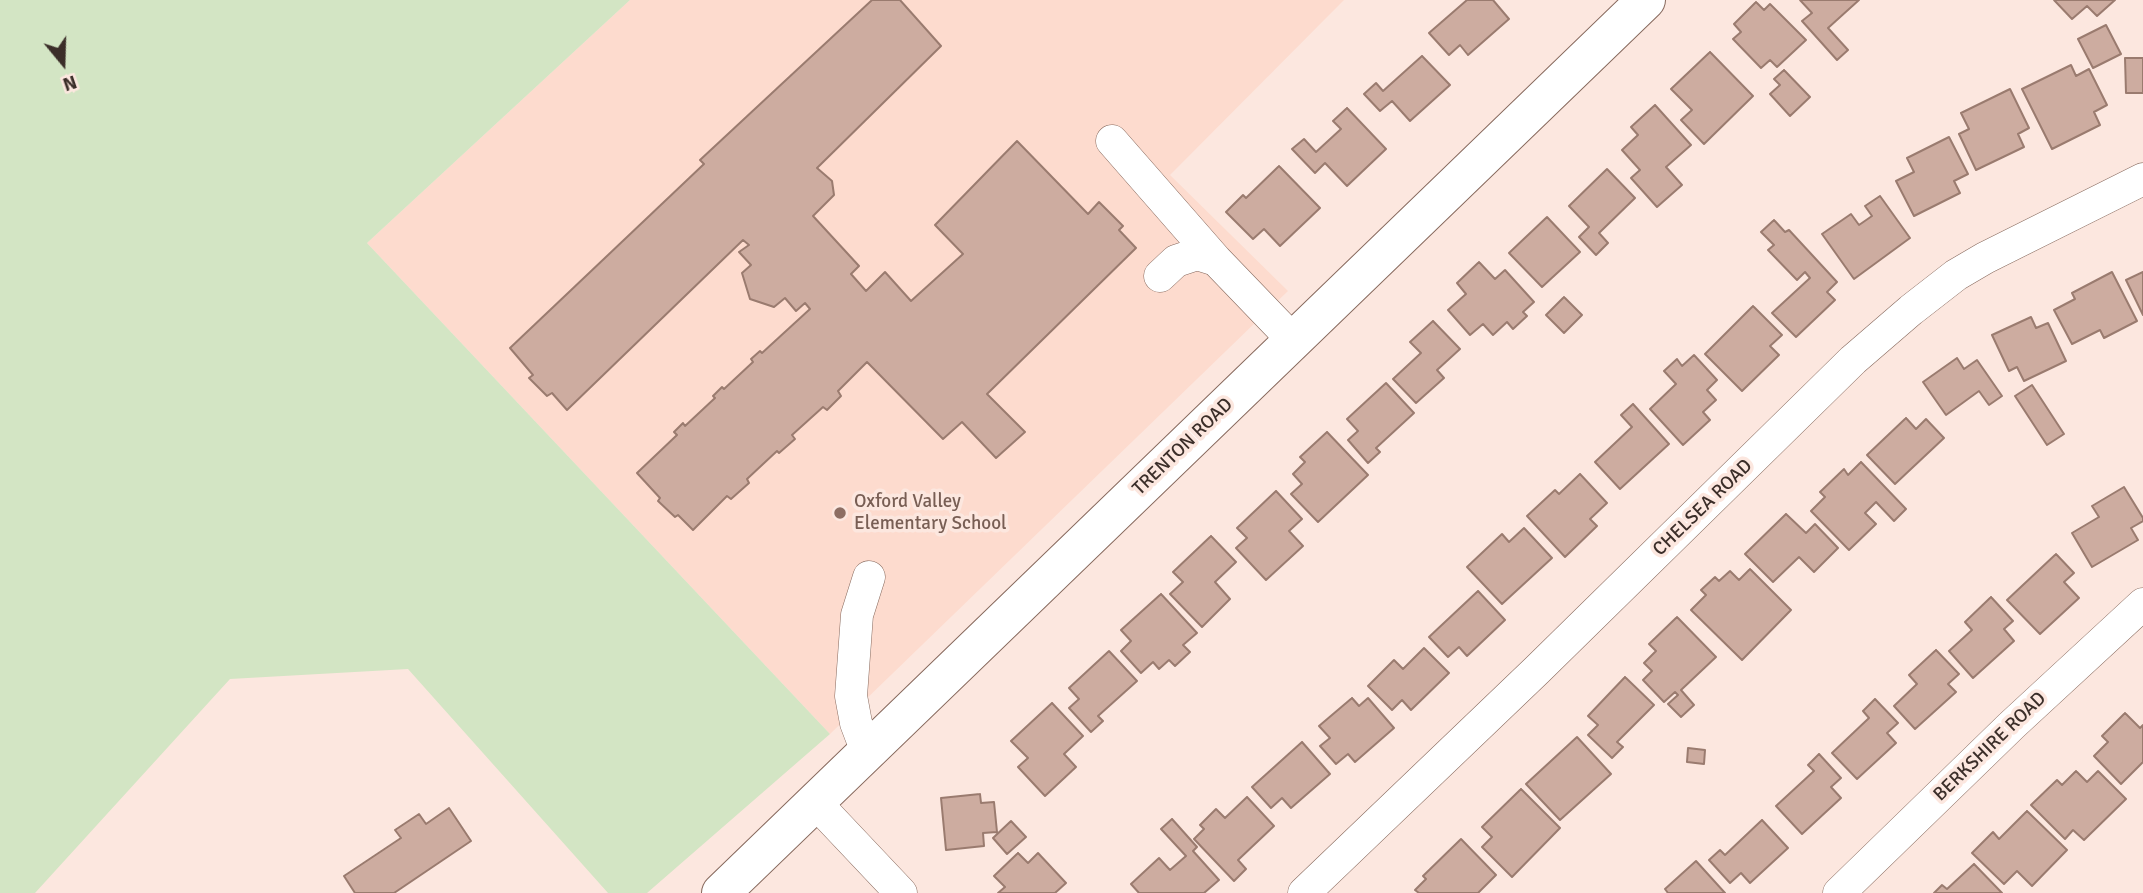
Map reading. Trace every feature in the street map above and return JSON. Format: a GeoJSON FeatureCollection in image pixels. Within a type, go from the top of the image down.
{"type":"FeatureCollection","features":[{"type":"Feature","properties":{"kind":"main road","name":"TRENTON ROAD"},"geometry":{"type":"LineString","coordinates":[[720,893],[1646,0]]}},
{"type":"Feature","properties":{"kind":"street"},"geometry":{"type":"LineString","coordinates":[[1112,141],[1216,260],[1293,340]]}},
{"type":"Feature","properties":{"kind":"street","name":"CHELSEA ROAD"},"geometry":{"type":"LineString","coordinates":[[1304,893],[1546,661],[1853,360],[1911,310],[1956,275],[1985,258],[2143,179]]}},
{"type":"Feature","properties":{"kind":"street"},"geometry":{"type":"LineString","coordinates":[[1160,276],[1176,261],[1197,254],[1216,260]]}},
{"type":"Feature","properties":{"kind":"street"},"geometry":{"type":"LineString","coordinates":[[867,752],[856,723],[851,696],[857,615],[869,577]]}},
{"type":"Feature","properties":{"kind":"street","name":"BERKSHIRE ROAD"},"geometry":{"type":"LineString","coordinates":[[1839,893],[2012,724],[2143,604]]}},
{"type":"Feature","properties":{"kind":"street"},"geometry":{"type":"LineString","coordinates":[[815,802],[901,893]]}},
{"type":"Feature","properties":{"kind":"shaded area","name":"Oxford Valley Elementary School"},"geometry":{"type":"Polygon","coordinates":[[[630,0],[1344,0],[1170,175],[1288,291],[830,734],[367,243],[630,0]]]}},
{"type":"Feature","properties":{"kind":"green space"},"geometry":{"type":"Polygon","coordinates":[[[0,0],[630,0],[367,243],[830,734],[647,893],[608,893],[408,669],[230,679],[35,893],[0,893],[0,0]]]}},
{"type":"Feature","properties":{"kind":"building"},"geometry":{"type":"Polygon","coordinates":[[[872,0],[900,0],[941,46],[817,168],[832,181],[834,195],[813,216],[859,266],[851,274],[866,291],[885,272],[911,301],[963,254],[935,225],[1017,141],[1088,214],[1099,202],[1123,226],[1119,230],[1136,248],[987,394],[1025,432],[996,458],[962,422],[943,439],[867,362],[838,391],[841,396],[827,410],[823,407],[792,435],[795,439],[779,453],[777,451],[747,479],[749,483],[731,499],[727,496],[693,530],[658,501],[660,498],[637,473],[677,435],[674,432],[683,423],[685,426],[715,398],[713,396],[722,387],[724,389],[753,362],[751,359],[760,351],[762,353],[810,309],[805,303],[796,311],[785,298],[774,307],[750,299],[742,273],[751,265],[739,252],[749,245],[743,240],[567,410],[552,393],[547,396],[529,378],[533,375],[510,348],[704,164],[700,160],[872,0]]]}},
{"type":"Feature","properties":{"kind":"building"},"geometry":{"type":"Polygon","coordinates":[[[1467,0],[1493,0],[1509,19],[1468,55],[1460,45],[1449,55],[1429,33],[1467,0]]]}},
{"type":"Feature","properties":{"kind":"building"},"geometry":{"type":"Polygon","coordinates":[[[1800,0],[1859,0],[1828,28],[1848,50],[1837,60],[1802,21],[1812,13],[1800,0]]]}},
{"type":"Feature","properties":{"kind":"building"},"geometry":{"type":"Polygon","coordinates":[[[2054,0],[2115,0],[2097,16],[2087,6],[2072,19],[2054,0]]]}},
{"type":"Feature","properties":{"kind":"building"},"geometry":{"type":"Polygon","coordinates":[[[1756,2],[1764,10],[1770,4],[1806,40],[1777,67],[1770,60],[1761,68],[1733,39],[1741,32],[1734,24],[1756,2]]]}},
{"type":"Feature","properties":{"kind":"building"},"geometry":{"type":"Polygon","coordinates":[[[2106,25],[2121,54],[2093,68],[2078,39],[2106,25]]]}},
{"type":"Feature","properties":{"kind":"building"},"geometry":{"type":"Polygon","coordinates":[[[1710,52],[1753,96],[1704,144],[1681,120],[1692,110],[1671,89],[1710,52]]]}},
{"type":"Feature","properties":{"kind":"building"},"geometry":{"type":"Polygon","coordinates":[[[1422,56],[1450,85],[1410,121],[1392,101],[1380,111],[1364,94],[1376,83],[1383,91],[1422,56]]]}},
{"type":"Feature","properties":{"kind":"building"},"geometry":{"type":"Polygon","coordinates":[[[2125,58],[2143,58],[2143,93],[2126,93],[2125,58]]]}},
{"type":"Feature","properties":{"kind":"building"},"geometry":{"type":"Polygon","coordinates":[[[2071,65],[2076,76],[2089,69],[2107,105],[2094,112],[2100,125],[2052,149],[2022,89],[2071,65]]]}},
{"type":"Feature","properties":{"kind":"building"},"geometry":{"type":"Polygon","coordinates":[[[1784,70],[1810,97],[1790,116],[1770,94],[1780,85],[1774,79],[1784,70]]]}},
{"type":"Feature","properties":{"kind":"building"},"geometry":{"type":"Polygon","coordinates":[[[2010,89],[2029,128],[2018,134],[2024,147],[1976,170],[1959,134],[1969,129],[1961,113],[2010,89]]]}},
{"type":"Feature","properties":{"kind":"building"},"geometry":{"type":"Polygon","coordinates":[[[1655,105],[1691,145],[1666,167],[1682,185],[1657,207],[1631,178],[1640,170],[1622,150],[1638,135],[1631,127],[1655,105]]]}},
{"type":"Feature","properties":{"kind":"building"},"geometry":{"type":"Polygon","coordinates":[[[1347,108],[1386,149],[1347,186],[1325,163],[1315,173],[1292,149],[1304,139],[1316,152],[1341,129],[1333,121],[1347,108]]]}},
{"type":"Feature","properties":{"kind":"building"},"geometry":{"type":"Polygon","coordinates":[[[1949,137],[1968,174],[1954,181],[1960,193],[1914,216],[1896,181],[1914,172],[1907,158],[1949,137]]]}},
{"type":"Feature","properties":{"kind":"building"},"geometry":{"type":"Polygon","coordinates":[[[1279,166],[1320,208],[1280,246],[1264,229],[1253,239],[1226,212],[1243,195],[1246,198],[1279,166]]]}},
{"type":"Feature","properties":{"kind":"building"},"geometry":{"type":"Polygon","coordinates":[[[1607,169],[1635,198],[1599,233],[1608,243],[1596,255],[1579,237],[1589,227],[1569,206],[1607,169]]]}},
{"type":"Feature","properties":{"kind":"building"},"geometry":{"type":"Polygon","coordinates":[[[1880,196],[1910,238],[1854,279],[1822,234],[1851,214],[1859,225],[1872,216],[1865,206],[1880,196]]]}},
{"type":"Feature","properties":{"kind":"building"},"geometry":{"type":"Polygon","coordinates":[[[1547,217],[1580,252],[1542,287],[1509,253],[1547,217]]]}},
{"type":"Feature","properties":{"kind":"building"},"geometry":{"type":"Polygon","coordinates":[[[1774,220],[1785,232],[1789,230],[1837,282],[1827,292],[1835,300],[1796,337],[1772,313],[1810,278],[1805,272],[1797,280],[1768,250],[1774,245],[1761,232],[1774,220]]]}},
{"type":"Feature","properties":{"kind":"building"},"geometry":{"type":"Polygon","coordinates":[[[1479,262],[1495,279],[1505,270],[1534,302],[1523,312],[1527,316],[1513,329],[1507,322],[1493,335],[1483,324],[1470,335],[1448,310],[1466,294],[1457,283],[1479,262]]]}},
{"type":"Feature","properties":{"kind":"building"},"geometry":{"type":"Polygon","coordinates":[[[2112,272],[2137,321],[2104,338],[2100,330],[2072,344],[2054,310],[2075,299],[2072,293],[2112,272]]]}},
{"type":"Feature","properties":{"kind":"building"},"geometry":{"type":"Polygon","coordinates":[[[2143,272],[2143,315],[2126,280],[2143,272]]]}},
{"type":"Feature","properties":{"kind":"building"},"geometry":{"type":"Polygon","coordinates":[[[1564,297],[1582,315],[1564,333],[1546,315],[1564,297]]]}},
{"type":"Feature","properties":{"kind":"building"},"geometry":{"type":"Polygon","coordinates":[[[1753,306],[1782,335],[1770,346],[1779,355],[1742,391],[1705,354],[1753,306]]]}},
{"type":"Feature","properties":{"kind":"building"},"geometry":{"type":"Polygon","coordinates":[[[2031,317],[2036,328],[2048,323],[2066,361],[2024,381],[2017,367],[2009,371],[1992,335],[2031,317]]]}},
{"type":"Feature","properties":{"kind":"building"},"geometry":{"type":"Polygon","coordinates":[[[1433,321],[1460,349],[1437,370],[1444,378],[1416,403],[1393,379],[1421,353],[1410,342],[1433,321]]]}},
{"type":"Feature","properties":{"kind":"building"},"geometry":{"type":"Polygon","coordinates":[[[1694,355],[1717,380],[1707,390],[1716,400],[1703,412],[1710,420],[1683,445],[1650,409],[1676,384],[1664,371],[1677,359],[1682,366],[1694,355]]]}},
{"type":"Feature","properties":{"kind":"building"},"geometry":{"type":"Polygon","coordinates":[[[1957,358],[1964,369],[1977,360],[2002,396],[1989,405],[1979,391],[1946,415],[1923,382],[1957,358]]]}},
{"type":"Feature","properties":{"kind":"building"},"geometry":{"type":"Polygon","coordinates":[[[1386,383],[1414,413],[1376,448],[1380,452],[1368,463],[1348,440],[1358,431],[1347,419],[1386,383]]]}},
{"type":"Feature","properties":{"kind":"building"},"geometry":{"type":"Polygon","coordinates":[[[2032,385],[2064,434],[2047,445],[2015,396],[2032,385]]]}},
{"type":"Feature","properties":{"kind":"building"},"geometry":{"type":"Polygon","coordinates":[[[1633,404],[1669,444],[1620,489],[1595,462],[1632,427],[1621,415],[1633,404]]]}},
{"type":"Feature","properties":{"kind":"building"},"geometry":{"type":"Polygon","coordinates":[[[1906,418],[1916,429],[1926,419],[1944,438],[1895,484],[1867,455],[1906,418]]]}},
{"type":"Feature","properties":{"kind":"building"},"geometry":{"type":"Polygon","coordinates":[[[1327,432],[1368,475],[1318,522],[1291,494],[1302,484],[1293,474],[1305,462],[1300,457],[1327,432]]]}},
{"type":"Feature","properties":{"kind":"building"},"geometry":{"type":"Polygon","coordinates":[[[1861,462],[1906,509],[1894,521],[1876,502],[1865,513],[1876,524],[1849,550],[1811,511],[1825,497],[1820,492],[1844,469],[1848,475],[1861,462]]]}},
{"type":"Feature","properties":{"kind":"building"},"geometry":{"type":"Polygon","coordinates":[[[1580,474],[1607,503],[1590,519],[1597,526],[1565,557],[1527,516],[1555,490],[1559,494],[1580,474]]]}},
{"type":"Feature","properties":{"kind":"building"},"geometry":{"type":"Polygon","coordinates":[[[2124,487],[2143,518],[2143,521],[2131,528],[2138,540],[2092,567],[2072,533],[2099,517],[2092,506],[2124,487]]]}},
{"type":"Feature","properties":{"kind":"building"},"geometry":{"type":"Polygon","coordinates":[[[1276,491],[1302,519],[1289,531],[1303,546],[1266,580],[1236,548],[1247,538],[1237,528],[1276,491]]]}},
{"type":"Feature","properties":{"kind":"building"},"geometry":{"type":"Polygon","coordinates":[[[1786,514],[1806,533],[1815,524],[1838,548],[1814,572],[1799,557],[1773,582],[1745,554],[1786,514]]]}},
{"type":"Feature","properties":{"kind":"building"},"geometry":{"type":"Polygon","coordinates":[[[1524,528],[1552,558],[1502,604],[1467,567],[1502,534],[1509,542],[1524,528]]]}},
{"type":"Feature","properties":{"kind":"building"},"geometry":{"type":"Polygon","coordinates":[[[1211,536],[1236,562],[1215,582],[1230,599],[1202,627],[1170,594],[1183,582],[1173,572],[1211,536]]]}},
{"type":"Feature","properties":{"kind":"building"},"geometry":{"type":"Polygon","coordinates":[[[2056,554],[2074,573],[2064,582],[2079,598],[2040,634],[2007,600],[2056,554]]]}},
{"type":"Feature","properties":{"kind":"building"},"geometry":{"type":"Polygon","coordinates":[[[1750,569],[1791,610],[1742,660],[1691,610],[1706,595],[1701,590],[1715,577],[1719,581],[1730,571],[1739,580],[1750,569]]]}},
{"type":"Feature","properties":{"kind":"building"},"geometry":{"type":"Polygon","coordinates":[[[1478,591],[1505,620],[1467,656],[1459,647],[1448,657],[1429,637],[1478,591]]]}},
{"type":"Feature","properties":{"kind":"building"},"geometry":{"type":"Polygon","coordinates":[[[1161,594],[1197,633],[1183,645],[1190,652],[1175,666],[1169,660],[1159,669],[1153,662],[1141,673],[1121,651],[1131,641],[1121,630],[1161,594]]]}},
{"type":"Feature","properties":{"kind":"building"},"geometry":{"type":"Polygon","coordinates":[[[1991,597],[2013,621],[2004,629],[2014,641],[1973,678],[1949,651],[1972,630],[1965,622],[1991,597]]]}},
{"type":"Feature","properties":{"kind":"building"},"geometry":{"type":"Polygon","coordinates":[[[1677,617],[1716,657],[1681,690],[1694,705],[1681,717],[1668,704],[1678,695],[1675,692],[1664,702],[1643,680],[1652,671],[1644,663],[1656,651],[1649,644],[1677,617]]]}},
{"type":"Feature","properties":{"kind":"building"},"geometry":{"type":"Polygon","coordinates":[[[1424,648],[1449,673],[1411,710],[1402,700],[1392,710],[1368,686],[1394,660],[1403,669],[1424,648]]]}},
{"type":"Feature","properties":{"kind":"building"},"geometry":{"type":"Polygon","coordinates":[[[1936,650],[1959,674],[1948,684],[1956,692],[1915,729],[1894,706],[1917,684],[1909,675],[1936,650]]]}},
{"type":"Feature","properties":{"kind":"building"},"geometry":{"type":"Polygon","coordinates":[[[1109,651],[1137,681],[1098,716],[1103,721],[1091,732],[1069,708],[1079,699],[1069,688],[1109,651]]]}},
{"type":"Feature","properties":{"kind":"building"},"geometry":{"type":"Polygon","coordinates":[[[1625,677],[1654,705],[1617,742],[1623,747],[1612,758],[1588,735],[1598,725],[1588,716],[1625,677]]]}},
{"type":"Feature","properties":{"kind":"building"},"geometry":{"type":"Polygon","coordinates":[[[1352,698],[1359,706],[1368,698],[1394,728],[1355,762],[1348,754],[1336,764],[1320,746],[1330,738],[1319,726],[1352,698]]]}},
{"type":"Feature","properties":{"kind":"building"},"geometry":{"type":"Polygon","coordinates":[[[1875,699],[1898,723],[1887,733],[1896,743],[1857,779],[1832,753],[1869,718],[1863,711],[1875,699]]]}},
{"type":"Feature","properties":{"kind":"building"},"geometry":{"type":"Polygon","coordinates":[[[1052,703],[1083,736],[1064,754],[1076,767],[1045,796],[1018,767],[1028,758],[1011,741],[1052,703]]]}},
{"type":"Feature","properties":{"kind":"building"},"geometry":{"type":"Polygon","coordinates":[[[2125,713],[2140,728],[2143,725],[2143,762],[2121,784],[2094,756],[2108,742],[2102,736],[2125,713]]]}},
{"type":"Feature","properties":{"kind":"building"},"geometry":{"type":"Polygon","coordinates":[[[1577,737],[1611,774],[1560,820],[1526,784],[1577,737]]]}},
{"type":"Feature","properties":{"kind":"building"},"geometry":{"type":"Polygon","coordinates":[[[1302,742],[1330,774],[1291,808],[1282,798],[1271,808],[1252,787],[1302,742]]]}},
{"type":"Feature","properties":{"kind":"building"},"geometry":{"type":"Polygon","coordinates":[[[1688,748],[1705,750],[1704,764],[1687,762],[1688,748]]]}},
{"type":"Feature","properties":{"kind":"building"},"geometry":{"type":"Polygon","coordinates":[[[1819,754],[1841,778],[1831,787],[1841,798],[1802,834],[1776,806],[1814,771],[1808,765],[1819,754]]]}},
{"type":"Feature","properties":{"kind":"building"},"geometry":{"type":"Polygon","coordinates":[[[2076,771],[2087,782],[2098,771],[2126,799],[2084,840],[2073,830],[2065,839],[2031,805],[2057,780],[2062,785],[2076,771]]]}},
{"type":"Feature","properties":{"kind":"building"},"geometry":{"type":"Polygon","coordinates":[[[1521,789],[1560,828],[1512,877],[1482,847],[1492,837],[1482,827],[1521,789]]]}},
{"type":"Feature","properties":{"kind":"building"},"geometry":{"type":"Polygon","coordinates":[[[980,794],[981,803],[994,802],[997,832],[983,833],[984,846],[946,850],[941,798],[980,794]]]}},
{"type":"Feature","properties":{"kind":"building"},"geometry":{"type":"Polygon","coordinates":[[[1247,797],[1274,826],[1238,860],[1246,869],[1234,881],[1194,839],[1204,829],[1200,825],[1216,809],[1225,818],[1247,797]]]}},
{"type":"Feature","properties":{"kind":"building"},"geometry":{"type":"Polygon","coordinates":[[[449,808],[471,841],[394,893],[355,893],[344,876],[401,838],[395,830],[419,814],[426,824],[449,808]]]}},
{"type":"Feature","properties":{"kind":"building"},"geometry":{"type":"Polygon","coordinates":[[[2027,811],[2067,850],[2032,886],[2017,871],[2004,884],[1972,853],[1993,832],[1999,839],[2027,811]]]}},
{"type":"Feature","properties":{"kind":"building"},"geometry":{"type":"Polygon","coordinates":[[[1172,819],[1197,847],[1193,851],[1219,880],[1204,893],[1139,893],[1131,884],[1159,858],[1170,870],[1186,856],[1161,829],[1172,819]]]}},
{"type":"Feature","properties":{"kind":"building"},"geometry":{"type":"Polygon","coordinates":[[[1762,820],[1788,848],[1750,883],[1741,873],[1730,883],[1709,860],[1720,850],[1725,855],[1762,820]]]}},
{"type":"Feature","properties":{"kind":"building"},"geometry":{"type":"Polygon","coordinates":[[[1011,821],[1026,837],[1007,854],[993,838],[1011,821]]]}},
{"type":"Feature","properties":{"kind":"building"},"geometry":{"type":"Polygon","coordinates":[[[1461,839],[1496,875],[1478,893],[1419,893],[1415,890],[1426,879],[1423,876],[1461,839]]]}},
{"type":"Feature","properties":{"kind":"building"},"geometry":{"type":"Polygon","coordinates":[[[1018,853],[1028,863],[1038,853],[1066,883],[1055,893],[998,893],[1005,887],[994,876],[1018,853]]]}},
{"type":"Feature","properties":{"kind":"building"},"geometry":{"type":"Polygon","coordinates":[[[1696,861],[1725,893],[1668,893],[1665,889],[1696,861]]]}},
{"type":"Feature","properties":{"kind":"building"},"geometry":{"type":"Polygon","coordinates":[[[1974,864],[2002,893],[1934,893],[1942,885],[1947,889],[1974,864]]]}},
{"type":"Feature","properties":{"kind":"place","name":"Oxford Valley Elementary School"},"geometry":{"type":"Point","coordinates":[840,513]}}]}
